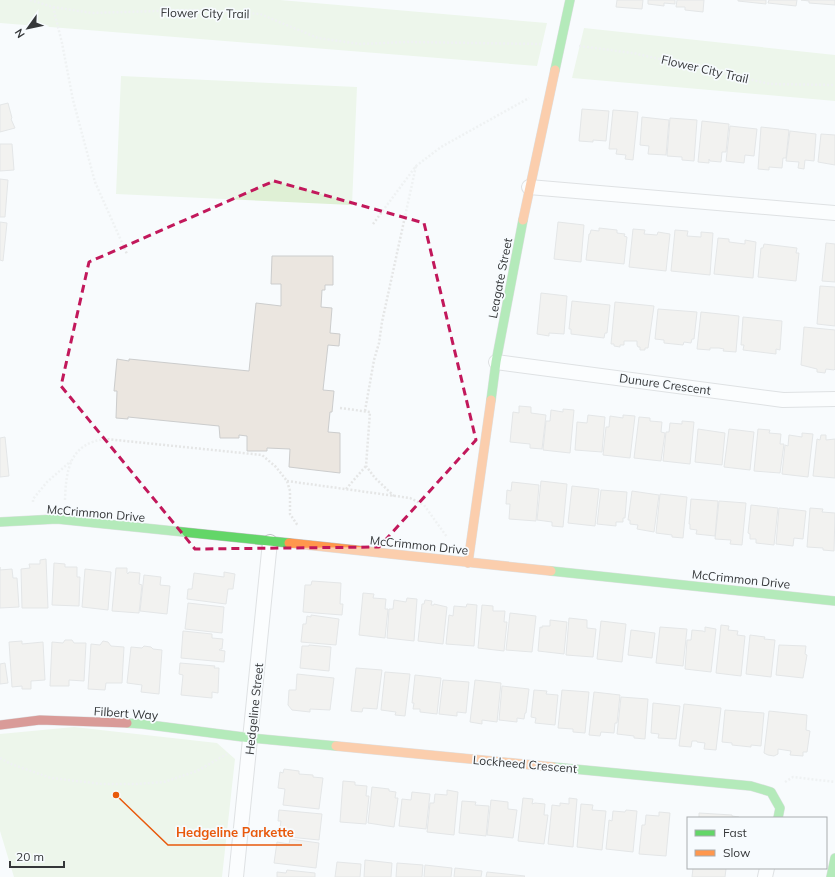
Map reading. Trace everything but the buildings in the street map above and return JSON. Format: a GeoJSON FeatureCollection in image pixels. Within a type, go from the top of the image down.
{"type":"FeatureCollection","features":[{"type":"Feature","properties":{"kind":"street","name":"Leagate Street"},"geometry":{"type":"LineString","coordinates":[[468,563],[496,362],[529,187],[570,0]]}},
{"type":"Feature","properties":{"kind":"street"},"geometry":{"type":"LineString","coordinates":[[529,187],[835,213]]}},
{"type":"Feature","properties":{"kind":"street","name":"Dunure Crescent"},"geometry":{"type":"LineString","coordinates":[[496,362],[783,400],[835,399]]}},
{"type":"Feature","properties":{"kind":"street","name":"McCrimmon Drive"},"geometry":{"type":"LineString","coordinates":[[0,522],[64,520],[835,601]]}},
{"type":"Feature","properties":{"kind":"street","name":"Hedgeline Street"},"geometry":{"type":"LineString","coordinates":[[236,877],[270,542]]}},
{"type":"Feature","properties":{"kind":"street","name":"Filbert Way"},"geometry":{"type":"LineString","coordinates":[[0,725],[40,720],[142,724],[251,738]]}},
{"type":"Feature","properties":{"kind":"street","name":"Lockheed Crescent"},"geometry":{"type":"LineString","coordinates":[[251,738],[751,786],[771,792]]}},
{"type":"Feature","properties":{"kind":"street"},"geometry":{"type":"LineString","coordinates":[[771,792],[780,808],[778,817]]}},
{"type":"Feature","properties":{"kind":"street"},"geometry":{"type":"LineString","coordinates":[[831,877],[835,858]]}},
{"type":"Feature","properties":{"kind":"path","name":"Flower City Trail"},"geometry":{"type":"LineString","coordinates":[[30,0],[53,7],[92,13],[216,10],[260,14],[318,38],[360,44],[406,42],[544,44]]}},
{"type":"Feature","properties":{"kind":"path"},"geometry":{"type":"LineString","coordinates":[[53,7],[62,43],[73,100],[95,182],[127,254]]}},
{"type":"Feature","properties":{"kind":"path","name":"Flower City Trail"},"geometry":{"type":"LineString","coordinates":[[576,46],[633,53],[770,84],[835,86]]}},
{"type":"Feature","properties":{"kind":"path"},"geometry":{"type":"LineString","coordinates":[[373,224],[416,166],[440,147],[532,97]]}},
{"type":"Feature","properties":{"kind":"path"},"geometry":{"type":"LineString","coordinates":[[365,411],[374,360],[380,343],[382,322],[416,166]]}},
{"type":"Feature","properties":{"kind":"path"},"geometry":{"type":"LineString","coordinates":[[340,408],[370,412],[366,466],[346,489]]}},
{"type":"Feature","properties":{"kind":"path"},"geometry":{"type":"LineString","coordinates":[[34,520],[33,499],[47,482],[86,444],[96,440],[106,439],[262,455],[276,467],[287,481],[290,491],[290,514],[297,523],[304,545]]}},
{"type":"Feature","properties":{"kind":"path"},"geometry":{"type":"LineString","coordinates":[[64,520],[65,486],[71,460]]}},
{"type":"Feature","properties":{"kind":"path"},"geometry":{"type":"LineString","coordinates":[[366,466],[375,478],[394,496]]}},
{"type":"Feature","properties":{"kind":"path"},"geometry":{"type":"LineString","coordinates":[[287,481],[410,498],[424,504],[447,537]]}},
{"type":"Feature","properties":{"kind":"path"},"geometry":{"type":"LineString","coordinates":[[0,758],[11,764],[52,778],[102,784],[164,782],[197,771],[219,759],[251,738]]}},
{"type":"Feature","properties":{"kind":"path"},"geometry":{"type":"LineString","coordinates":[[771,792],[793,776],[835,782]]}},
{"type":"Feature","properties":{"kind":"highlighted area"},"geometry":{"type":"Polygon","coordinates":[[[274,181],[424,223],[476,440],[379,547],[195,549],[61,386],[89,262],[274,181]]]}},
{"type":"Feature","properties":{"kind":"green space"},"geometry":{"type":"Polygon","coordinates":[[[0,0],[280,0],[547,23],[537,66],[0,23],[0,0]]]}},
{"type":"Feature","properties":{"kind":"green space"},"geometry":{"type":"Polygon","coordinates":[[[584,28],[835,55],[835,101],[572,78],[584,28]]]}},
{"type":"Feature","properties":{"kind":"green space"},"geometry":{"type":"Polygon","coordinates":[[[121,76],[357,87],[352,205],[116,194],[121,76]]]}},
{"type":"Feature","properties":{"kind":"green space"},"geometry":{"type":"Polygon","coordinates":[[[74,727],[217,743],[235,759],[222,877],[14,877],[0,831],[0,734],[74,727]]]}},
{"type":"Feature","properties":{"kind":"traffic: fast"},"geometry":{"type":"LineString","coordinates":[[555,70],[570,0]]}},
{"type":"Feature","properties":{"kind":"traffic: fast"},"geometry":{"type":"LineString","coordinates":[[491,400],[496,362],[523,220]]}},
{"type":"Feature","properties":{"kind":"traffic: fast"},"geometry":{"type":"LineString","coordinates":[[0,522],[57,519],[289,543]]}},
{"type":"Feature","properties":{"kind":"traffic: fast"},"geometry":{"type":"LineString","coordinates":[[551,571],[835,601]]}},
{"type":"Feature","properties":{"kind":"traffic: fast"},"geometry":{"type":"LineString","coordinates":[[127,723],[251,738],[336,746]]}},
{"type":"Feature","properties":{"kind":"traffic: fast"},"geometry":{"type":"LineString","coordinates":[[553,767],[751,786],[771,792],[780,808],[778,817]]}},
{"type":"Feature","properties":{"kind":"traffic: fast"},"geometry":{"type":"LineString","coordinates":[[831,877],[835,858]]}},
{"type":"Feature","properties":{"kind":"traffic: slow"},"geometry":{"type":"LineString","coordinates":[[523,220],[555,70]]}},
{"type":"Feature","properties":{"kind":"traffic: slow"},"geometry":{"type":"LineString","coordinates":[[468,563],[491,400]]}},
{"type":"Feature","properties":{"kind":"traffic: slow"},"geometry":{"type":"LineString","coordinates":[[289,543],[551,571]]}},
{"type":"Feature","properties":{"kind":"traffic: slow"},"geometry":{"type":"LineString","coordinates":[[336,746],[553,767]]}},
{"type":"Feature","properties":{"kind":"traffic: jam"},"geometry":{"type":"LineString","coordinates":[[0,725],[40,720],[127,723]]}},
{"type":"Feature","properties":{"kind":"place","name":"Hedgeline Parkette"},"geometry":{"type":"Point","coordinates":[116,795]}}]}
